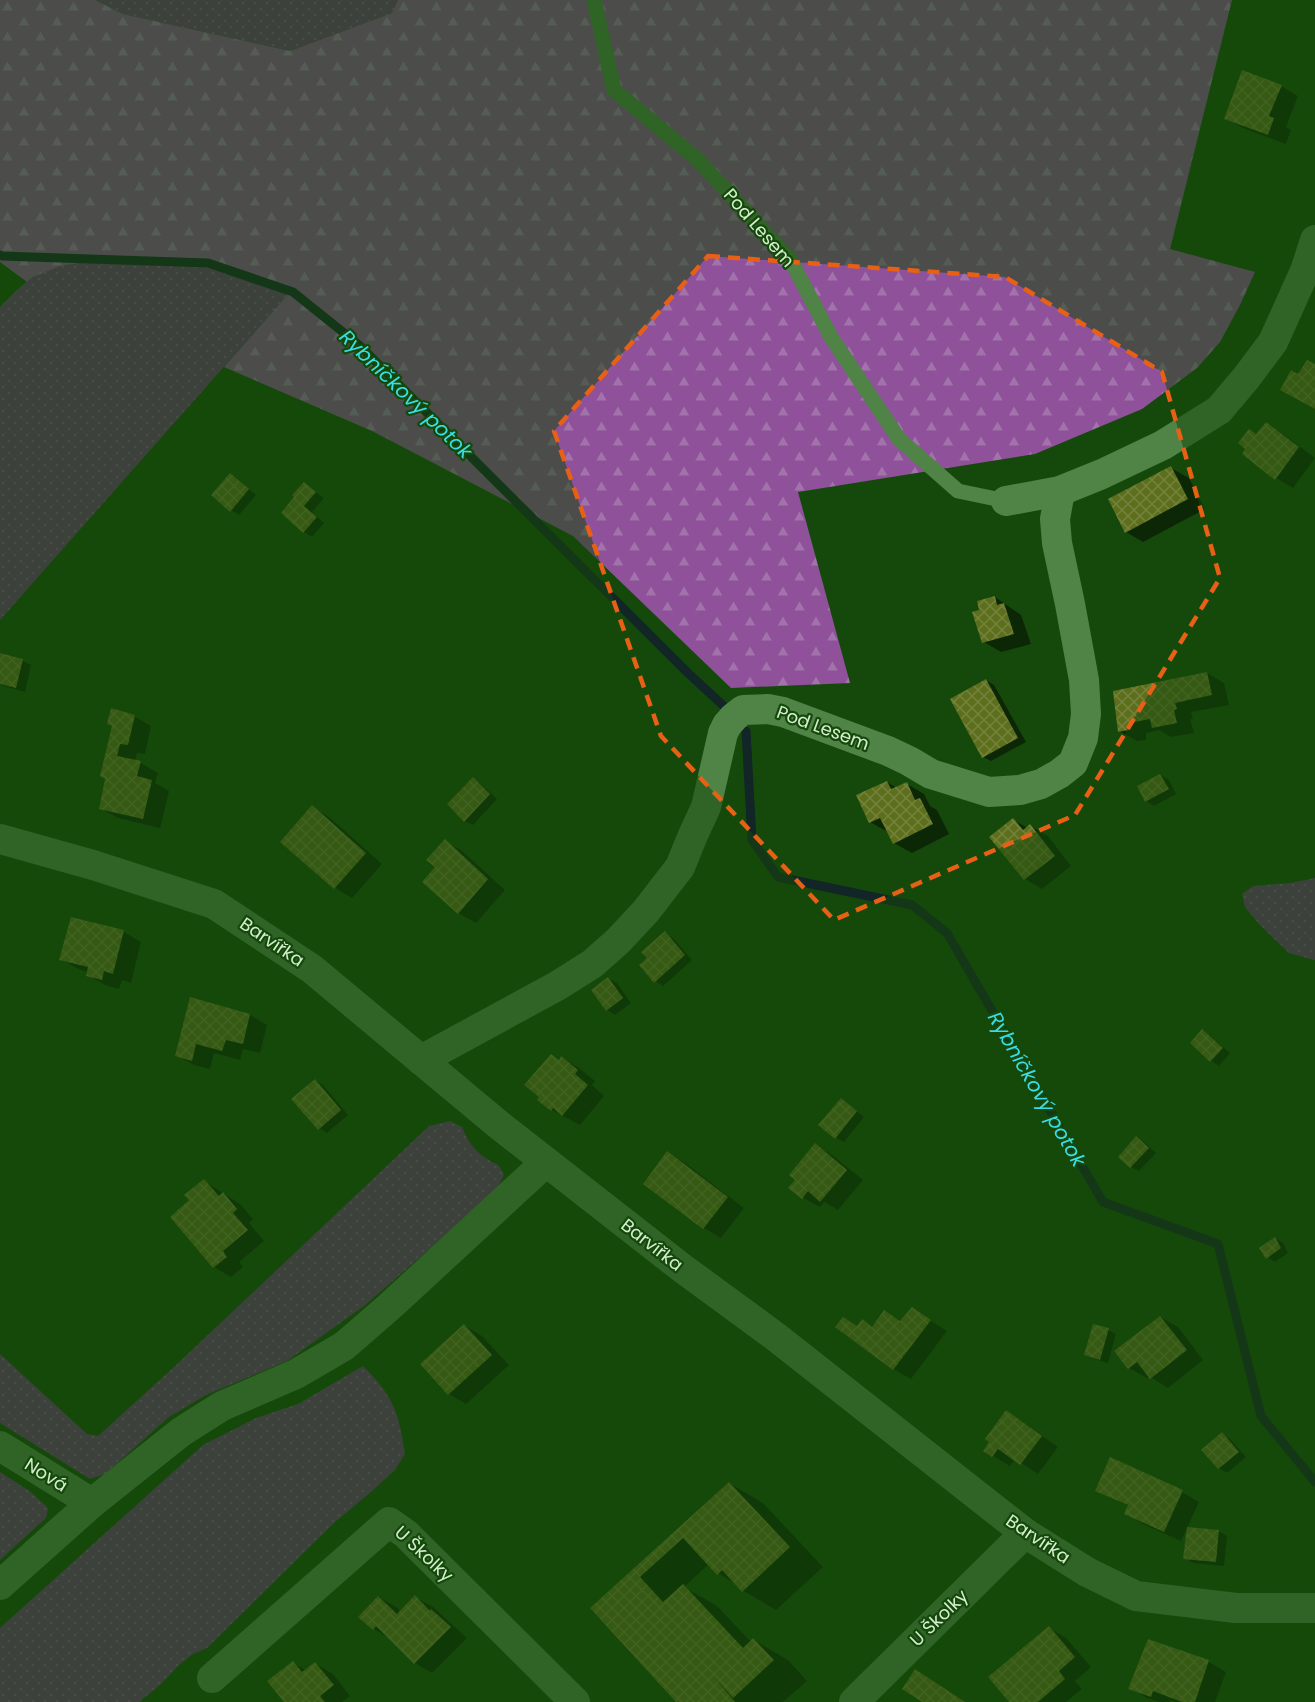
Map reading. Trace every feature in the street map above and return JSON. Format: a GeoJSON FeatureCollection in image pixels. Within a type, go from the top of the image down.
{"type":"FeatureCollection","features":[{"type":"Feature","properties":{"kind":"street","name":"Pod Lesem"},"geometry":{"type":"LineString","coordinates":[[1006,501],[1060,491],[1102,474],[1163,445],[1219,410],[1273,342],[1305,271],[1315,240]]}},
{"type":"Feature","properties":{"kind":"street","name":"Pod Lesem"},"geometry":{"type":"LineString","coordinates":[[422,1060],[566,981],[592,964],[632,926],[680,867],[706,807],[723,733],[734,717],[743,711],[768,709],[783,712],[888,751],[931,774],[990,792],[1020,790],[1041,784],[1073,763],[1083,738],[1086,703],[1082,669],[1057,543],[1055,519],[1060,491]]}},
{"type":"Feature","properties":{"kind":"street","name":"Barvířka"},"geometry":{"type":"LineString","coordinates":[[0,839],[93,865],[214,904],[312,969],[499,1125],[682,1268],[776,1336],[1025,1533],[1087,1572],[1136,1596],[1236,1608],[1315,1608]]}},
{"type":"Feature","properties":{"kind":"street"},"geometry":{"type":"LineString","coordinates":[[0,1585],[92,1503],[189,1426],[222,1406],[296,1374],[344,1346],[546,1162]]}},
{"type":"Feature","properties":{"kind":"street","name":"Nová"},"geometry":{"type":"LineString","coordinates":[[0,1446],[92,1503]]}},
{"type":"Feature","properties":{"kind":"street","name":"U Školky"},"geometry":{"type":"LineString","coordinates":[[212,1678],[388,1522],[406,1534],[575,1702]]}},
{"type":"Feature","properties":{"kind":"street","name":"U Školky"},"geometry":{"type":"LineString","coordinates":[[854,1702],[1025,1533]]}},
{"type":"Feature","properties":{"kind":"lane","name":"Pod Lesem"},"geometry":{"type":"LineString","coordinates":[[594,0],[614,90],[697,159],[790,259],[831,337],[899,439],[958,491],[1006,501]]}},
{"type":"Feature","properties":{"kind":"highlighted area"},"geometry":{"type":"Polygon","coordinates":[[[708,256],[1005,277],[1162,372],[1220,578],[1075,815],[834,920],[661,736],[554,431],[708,256]]]}},
{"type":"Feature","properties":{"kind":"shaded area"},"geometry":{"type":"Polygon","coordinates":[[[95,0],[398,0],[392,13],[290,51],[123,14],[95,0]]]}},
{"type":"Feature","properties":{"kind":"shaded area"},"geometry":{"type":"Polygon","coordinates":[[[194,258],[255,276],[290,292],[0,620],[0,307],[28,281],[55,267],[83,261],[194,258]]]}},
{"type":"Feature","properties":{"kind":"shaded area"},"geometry":{"type":"Polygon","coordinates":[[[1315,878],[1314,960],[1289,953],[1245,907],[1242,894],[1253,886],[1315,878]]]}},
{"type":"Feature","properties":{"kind":"shaded area"},"geometry":{"type":"Polygon","coordinates":[[[450,1121],[462,1127],[469,1141],[482,1156],[501,1168],[504,1175],[495,1192],[364,1306],[287,1361],[206,1395],[169,1417],[105,1474],[90,1479],[0,1423],[0,1354],[87,1434],[98,1436],[429,1126],[450,1121]]]}},
{"type":"Feature","properties":{"kind":"shaded area"},"geometry":{"type":"Polygon","coordinates":[[[363,1366],[381,1386],[393,1405],[405,1454],[395,1470],[335,1522],[207,1648],[193,1654],[179,1665],[139,1702],[0,1702],[0,1628],[203,1445],[256,1418],[298,1404],[363,1366]]]}},
{"type":"Feature","properties":{"kind":"shaded area"},"geometry":{"type":"Polygon","coordinates":[[[0,1472],[31,1492],[48,1508],[46,1518],[0,1560],[0,1472]]]}},
{"type":"Feature","properties":{"kind":"green space"},"geometry":{"type":"Polygon","coordinates":[[[0,0],[95,0],[123,14],[290,51],[392,13],[398,0],[1232,0],[1170,249],[1255,272],[1220,342],[1197,368],[1142,409],[1035,454],[798,492],[850,683],[731,688],[573,536],[372,431],[224,367],[290,292],[255,276],[194,258],[97,260],[60,266],[33,277],[27,282],[0,262],[0,0]]]}},
{"type":"Feature","properties":{"kind":"building"},"geometry":{"type":"Polygon","coordinates":[[[1242,70],[1282,85],[1269,116],[1274,118],[1268,135],[1224,119],[1242,70]]]}},
{"type":"Feature","properties":{"kind":"building"},"geometry":{"type":"Polygon","coordinates":[[[1307,360],[1315,364],[1315,409],[1280,390],[1291,370],[1298,374],[1307,360]]]}},
{"type":"Feature","properties":{"kind":"building"},"geometry":{"type":"Polygon","coordinates":[[[1266,422],[1299,447],[1275,480],[1242,454],[1245,449],[1238,443],[1249,429],[1256,434],[1266,422]]]}},
{"type":"Feature","properties":{"kind":"building"},"geometry":{"type":"Polygon","coordinates":[[[1171,466],[1188,499],[1125,533],[1108,499],[1171,466]]]}},
{"type":"Feature","properties":{"kind":"building"},"geometry":{"type":"Polygon","coordinates":[[[230,473],[249,489],[230,512],[211,495],[230,473]]]}},
{"type":"Feature","properties":{"kind":"building"},"geometry":{"type":"Polygon","coordinates":[[[304,482],[316,492],[304,506],[317,517],[303,533],[281,513],[294,497],[292,495],[304,482]]]}},
{"type":"Feature","properties":{"kind":"building"},"geometry":{"type":"Polygon","coordinates":[[[995,596],[997,605],[1004,603],[1014,634],[982,643],[972,612],[979,610],[977,601],[995,596]]]}},
{"type":"Feature","properties":{"kind":"building"},"geometry":{"type":"Polygon","coordinates":[[[0,653],[23,659],[16,688],[0,684],[0,653]]]}},
{"type":"Feature","properties":{"kind":"building"},"geometry":{"type":"Polygon","coordinates":[[[1207,672],[1212,695],[1175,703],[1177,723],[1152,728],[1150,719],[1129,723],[1129,730],[1118,732],[1113,691],[1207,672]]]}},
{"type":"Feature","properties":{"kind":"building"},"geometry":{"type":"Polygon","coordinates":[[[986,679],[1018,738],[982,758],[950,699],[986,679]]]}},
{"type":"Feature","properties":{"kind":"building"},"geometry":{"type":"Polygon","coordinates":[[[111,708],[135,715],[128,745],[120,744],[117,756],[141,761],[137,776],[152,780],[143,819],[99,809],[105,779],[100,776],[112,726],[107,724],[111,708]]]}},
{"type":"Feature","properties":{"kind":"building"},"geometry":{"type":"Polygon","coordinates":[[[1160,774],[1169,789],[1145,802],[1137,786],[1160,774]]]}},
{"type":"Feature","properties":{"kind":"building"},"geometry":{"type":"Polygon","coordinates":[[[473,777],[490,794],[464,822],[447,804],[473,777]]]}},
{"type":"Feature","properties":{"kind":"building"},"geometry":{"type":"Polygon","coordinates":[[[887,781],[891,789],[907,782],[915,800],[920,798],[933,824],[893,844],[880,818],[869,823],[856,795],[887,781]]]}},
{"type":"Feature","properties":{"kind":"building"},"geometry":{"type":"Polygon","coordinates":[[[312,805],[366,853],[334,889],[280,842],[312,805]]]}},
{"type":"Feature","properties":{"kind":"building"},"geometry":{"type":"Polygon","coordinates":[[[1013,818],[1023,830],[1030,824],[1055,856],[1024,880],[989,837],[1013,818]]]}},
{"type":"Feature","properties":{"kind":"building"},"geometry":{"type":"Polygon","coordinates":[[[445,839],[488,879],[458,914],[422,882],[435,867],[426,860],[445,839]]]}},
{"type":"Feature","properties":{"kind":"building"},"geometry":{"type":"Polygon","coordinates":[[[71,917],[124,930],[113,974],[104,971],[102,980],[86,976],[88,967],[59,960],[71,917]]]}},
{"type":"Feature","properties":{"kind":"building"},"geometry":{"type":"Polygon","coordinates":[[[665,931],[685,955],[654,983],[639,965],[647,958],[641,952],[665,931]]]}},
{"type":"Feature","properties":{"kind":"building"},"geometry":{"type":"Polygon","coordinates":[[[608,977],[623,998],[606,1011],[591,990],[608,977]]]}},
{"type":"Feature","properties":{"kind":"building"},"geometry":{"type":"Polygon","coordinates":[[[190,997],[250,1014],[243,1044],[226,1040],[222,1051],[196,1044],[192,1061],[175,1056],[190,997]]]}},
{"type":"Feature","properties":{"kind":"building"},"geometry":{"type":"Polygon","coordinates":[[[1202,1029],[1223,1048],[1210,1062],[1190,1043],[1202,1029]]]}},
{"type":"Feature","properties":{"kind":"building"},"geometry":{"type":"Polygon","coordinates":[[[551,1054],[559,1060],[561,1056],[578,1070],[575,1074],[588,1085],[562,1116],[553,1108],[551,1111],[537,1100],[539,1097],[524,1085],[551,1054]]]}},
{"type":"Feature","properties":{"kind":"building"},"geometry":{"type":"Polygon","coordinates":[[[315,1079],[341,1110],[318,1130],[291,1099],[315,1079]]]}},
{"type":"Feature","properties":{"kind":"building"},"geometry":{"type":"Polygon","coordinates":[[[841,1098],[857,1111],[835,1139],[818,1125],[841,1098]]]}},
{"type":"Feature","properties":{"kind":"building"},"geometry":{"type":"Polygon","coordinates":[[[1136,1136],[1149,1148],[1130,1168],[1118,1157],[1136,1136]]]}},
{"type":"Feature","properties":{"kind":"building"},"geometry":{"type":"Polygon","coordinates":[[[815,1143],[847,1170],[820,1202],[808,1191],[802,1199],[788,1188],[795,1180],[789,1175],[815,1143]]]}},
{"type":"Feature","properties":{"kind":"building"},"geometry":{"type":"Polygon","coordinates":[[[667,1151],[728,1197],[703,1229],[643,1184],[667,1151]]]}},
{"type":"Feature","properties":{"kind":"building"},"geometry":{"type":"Polygon","coordinates":[[[204,1179],[219,1196],[223,1192],[237,1209],[233,1213],[248,1230],[223,1251],[227,1257],[213,1268],[170,1217],[189,1200],[184,1195],[204,1179]]]}},
{"type":"Feature","properties":{"kind":"building"},"geometry":{"type":"Polygon","coordinates":[[[1275,1237],[1281,1248],[1266,1259],[1259,1248],[1275,1237]]]}},
{"type":"Feature","properties":{"kind":"building"},"geometry":{"type":"Polygon","coordinates":[[[912,1307],[931,1320],[893,1370],[835,1327],[843,1317],[857,1326],[862,1319],[872,1327],[884,1310],[900,1321],[912,1307]]]}},
{"type":"Feature","properties":{"kind":"building"},"geometry":{"type":"Polygon","coordinates":[[[1160,1316],[1187,1350],[1150,1379],[1137,1362],[1128,1369],[1114,1351],[1160,1316]]]}},
{"type":"Feature","properties":{"kind":"building"},"geometry":{"type":"Polygon","coordinates":[[[464,1324],[492,1355],[448,1395],[420,1364],[464,1324]]]}},
{"type":"Feature","properties":{"kind":"building"},"geometry":{"type":"Polygon","coordinates":[[[1093,1324],[1109,1328],[1100,1360],[1084,1355],[1093,1324]]]}},
{"type":"Feature","properties":{"kind":"building"},"geometry":{"type":"Polygon","coordinates":[[[1006,1410],[1042,1436],[1020,1465],[998,1449],[992,1457],[983,1451],[989,1442],[985,1439],[1006,1410]]]}},
{"type":"Feature","properties":{"kind":"building"},"geometry":{"type":"Polygon","coordinates":[[[1222,1432],[1239,1452],[1218,1469],[1201,1450],[1222,1432]]]}},
{"type":"Feature","properties":{"kind":"building"},"geometry":{"type":"Polygon","coordinates":[[[1110,1457],[1183,1490],[1164,1532],[1124,1514],[1128,1505],[1095,1491],[1110,1457]]]}},
{"type":"Feature","properties":{"kind":"building"},"geometry":{"type":"Polygon","coordinates":[[[729,1482],[790,1547],[742,1592],[722,1570],[717,1575],[683,1538],[640,1577],[663,1602],[683,1584],[743,1648],[753,1638],[774,1660],[733,1698],[713,1676],[735,1702],[676,1702],[590,1608],[729,1482]]]}},
{"type":"Feature","properties":{"kind":"building"},"geometry":{"type":"Polygon","coordinates":[[[1187,1527],[1219,1530],[1216,1562],[1183,1559],[1187,1527]]]}},
{"type":"Feature","properties":{"kind":"building"},"geometry":{"type":"Polygon","coordinates":[[[415,1595],[430,1611],[431,1609],[451,1627],[414,1664],[376,1626],[373,1630],[358,1617],[378,1596],[397,1614],[415,1595]]]}},
{"type":"Feature","properties":{"kind":"building"},"geometry":{"type":"Polygon","coordinates":[[[1049,1626],[1075,1657],[1059,1671],[1065,1679],[1038,1702],[1009,1702],[988,1677],[1049,1626]]]}},
{"type":"Feature","properties":{"kind":"building"},"geometry":{"type":"Polygon","coordinates":[[[1148,1639],[1209,1660],[1195,1702],[1182,1702],[1153,1691],[1151,1697],[1128,1689],[1148,1639]]]}},
{"type":"Feature","properties":{"kind":"building"},"geometry":{"type":"Polygon","coordinates":[[[293,1661],[302,1672],[315,1662],[334,1685],[320,1696],[325,1702],[284,1702],[267,1681],[293,1661]]]}},
{"type":"Feature","properties":{"kind":"building"},"geometry":{"type":"Polygon","coordinates":[[[915,1669],[965,1702],[922,1702],[902,1689],[915,1669]]]}},
{"type":"Feature","properties":{"kind":"waterway","name":"Rybníčkový potok"},"geometry":{"type":"LineString","coordinates":[[0,255],[208,263],[293,292],[359,345],[688,673],[727,709]]}},
{"type":"Feature","properties":{"kind":"waterway","name":"Rybníčkový potok"},"geometry":{"type":"LineString","coordinates":[[746,731],[752,840],[778,877],[912,905],[947,933],[1103,1202],[1218,1244],[1261,1416],[1315,1482]]}}]}
